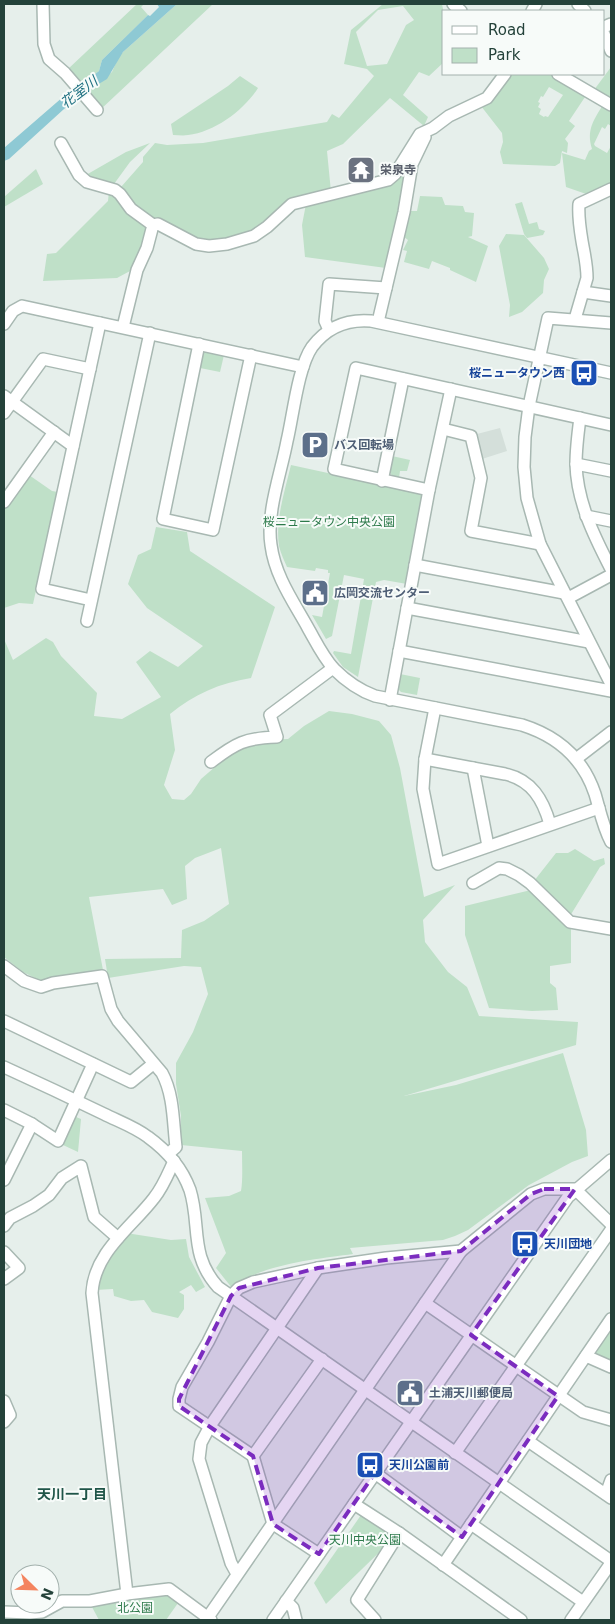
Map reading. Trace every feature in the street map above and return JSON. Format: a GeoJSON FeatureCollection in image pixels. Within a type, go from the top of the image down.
{"type":"FeatureCollection","features":[{"type":"Feature","properties":{"kind":"street"},"geometry":{"type":"LineString","coordinates":[[42,4],[43,32],[49,59],[65,73],[97,110]]}},
{"type":"Feature","properties":{"kind":"street"},"geometry":{"type":"LineString","coordinates":[[605,36],[611,51]]}},
{"type":"Feature","properties":{"kind":"street"},"geometry":{"type":"LineString","coordinates":[[378,322],[404,212],[412,164],[426,136],[449,116],[487,98],[504,75]]}},
{"type":"Feature","properties":{"kind":"street"},"geometry":{"type":"LineString","coordinates":[[560,75],[611,105]]}},
{"type":"Feature","properties":{"kind":"street"},"geometry":{"type":"LineString","coordinates":[[61,143],[79,175],[87,182],[115,190],[131,209],[153,225],[158,224],[196,244],[209,246],[243,241],[254,236],[292,204],[388,180],[395,174],[420,134],[433,128]]}},
{"type":"Feature","properties":{"kind":"street"},"geometry":{"type":"LineString","coordinates":[[575,319],[587,270],[578,204],[611,189]]}},
{"type":"Feature","properties":{"kind":"street"},"geometry":{"type":"LineString","coordinates":[[123,327],[137,270],[147,248],[153,225]]}},
{"type":"Feature","properties":{"kind":"street"},"geometry":{"type":"LineString","coordinates":[[328,330],[325,321],[329,284],[386,288]]}},
{"type":"Feature","properties":{"kind":"street"},"geometry":{"type":"LineString","coordinates":[[583,292],[611,296]]}},
{"type":"Feature","properties":{"kind":"street"},"geometry":{"type":"LineString","coordinates":[[4,324],[13,311],[22,306],[303,367]]}},
{"type":"Feature","properties":{"kind":"street"},"geometry":{"type":"LineString","coordinates":[[611,323],[548,318],[529,406],[525,436],[524,473],[527,498],[540,544],[568,594],[589,642],[611,684]]}},
{"type":"Feature","properties":{"kind":"street"},"geometry":{"type":"LineString","coordinates":[[611,373],[378,322],[354,321],[328,330],[314,345],[303,367],[271,518],[271,546],[277,571],[318,646],[333,668],[351,684],[364,692],[390,700],[510,722],[538,730],[555,739],[576,759],[590,783],[599,808],[603,827],[611,842]]}},
{"type":"Feature","properties":{"kind":"street"},"geometry":{"type":"LineString","coordinates":[[92,600],[42,589],[100,323]]}},
{"type":"Feature","properties":{"kind":"street"},"geometry":{"type":"LineString","coordinates":[[86,621],[150,333]]}},
{"type":"Feature","properties":{"kind":"street"},"geometry":{"type":"LineString","coordinates":[[199,344],[163,519],[213,530],[250,356]]}},
{"type":"Feature","properties":{"kind":"street"},"geometry":{"type":"LineString","coordinates":[[4,413],[8,399],[43,359],[90,369]]}},
{"type":"Feature","properties":{"kind":"street"},"geometry":{"type":"LineString","coordinates":[[429,490],[334,470],[356,368],[611,424]]}},
{"type":"Feature","properties":{"kind":"street"},"geometry":{"type":"LineString","coordinates":[[382,480],[403,379]]}},
{"type":"Feature","properties":{"kind":"street"},"geometry":{"type":"LineString","coordinates":[[390,700],[429,490],[451,389]]}},
{"type":"Feature","properties":{"kind":"street"},"geometry":{"type":"LineString","coordinates":[[8,399],[73,446]]}},
{"type":"Feature","properties":{"kind":"street"},"geometry":{"type":"LineString","coordinates":[[580,418],[576,464],[579,494],[586,516],[611,569]]}},
{"type":"Feature","properties":{"kind":"street"},"geometry":{"type":"LineString","coordinates":[[442,429],[471,436],[481,478],[471,531],[540,544]]}},
{"type":"Feature","properties":{"kind":"street"},"geometry":{"type":"LineString","coordinates":[[4,502],[54,432]]}},
{"type":"Feature","properties":{"kind":"street"},"geometry":{"type":"LineString","coordinates":[[576,464],[611,472]]}},
{"type":"Feature","properties":{"kind":"street"},"geometry":{"type":"LineString","coordinates":[[586,516],[611,521]]}},
{"type":"Feature","properties":{"kind":"street"},"geometry":{"type":"LineString","coordinates":[[415,565],[568,594],[611,575]]}},
{"type":"Feature","properties":{"kind":"street"},"geometry":{"type":"LineString","coordinates":[[407,608],[589,642]]}},
{"type":"Feature","properties":{"kind":"street"},"geometry":{"type":"LineString","coordinates":[[399,651],[611,690]]}},
{"type":"Feature","properties":{"kind":"street"},"geometry":{"type":"LineString","coordinates":[[211,762],[239,743],[253,739],[278,737],[270,715],[333,668]]}},
{"type":"Feature","properties":{"kind":"street"},"geometry":{"type":"LineString","coordinates":[[435,708],[425,759],[423,789],[438,864],[599,808]]}},
{"type":"Feature","properties":{"kind":"street"},"geometry":{"type":"LineString","coordinates":[[576,759],[611,732]]}},
{"type":"Feature","properties":{"kind":"street"},"geometry":{"type":"LineString","coordinates":[[425,759],[512,776],[525,782],[534,789],[541,799],[550,824]]}},
{"type":"Feature","properties":{"kind":"street"},"geometry":{"type":"LineString","coordinates":[[473,768],[488,846]]}},
{"type":"Feature","properties":{"kind":"street"},"geometry":{"type":"LineString","coordinates":[[472,883],[499,868],[507,869],[520,875],[530,883],[570,922],[611,929]]}},
{"type":"Feature","properties":{"kind":"street"},"geometry":{"type":"LineString","coordinates":[[4,966],[24,981],[41,987],[53,983],[102,976],[111,1009],[118,1021],[162,1073],[169,1090],[176,1147],[161,1188],[118,1238],[94,1276],[92,1292],[127,1594]]}},
{"type":"Feature","properties":{"kind":"street"},"geometry":{"type":"LineString","coordinates":[[4,1021],[131,1082],[153,1064]]}},
{"type":"Feature","properties":{"kind":"street"},"geometry":{"type":"LineString","coordinates":[[4,1110],[32,1124],[58,1141],[93,1064]]}},
{"type":"Feature","properties":{"kind":"street"},"geometry":{"type":"LineString","coordinates":[[4,1067],[148,1136],[171,1158],[182,1174],[192,1196],[196,1240],[205,1270],[218,1287],[611,1562],[571,1620]]}},
{"type":"Feature","properties":{"kind":"street"},"geometry":{"type":"LineString","coordinates":[[4,1180],[32,1124]]}},
{"type":"Feature","properties":{"kind":"street"},"geometry":{"type":"LineString","coordinates":[[273,1620],[568,1197],[611,1160]]}},
{"type":"Feature","properties":{"kind":"street"},"geometry":{"type":"LineString","coordinates":[[4,1226],[10,1218],[49,1195],[62,1178],[81,1166],[94,1216],[118,1238]]}},
{"type":"Feature","properties":{"kind":"street"},"geometry":{"type":"LineString","coordinates":[[4,1612],[42,1612],[62,1601],[90,1601],[168,1589],[208,1619],[237,1574],[461,1251],[531,1194],[544,1188],[575,1189],[611,1224]]}},
{"type":"Feature","properties":{"kind":"street"},"geometry":{"type":"LineString","coordinates":[[456,1453],[611,1230]]}},
{"type":"Feature","properties":{"kind":"street"},"geometry":{"type":"LineString","coordinates":[[319,1554],[273,1524],[253,1456],[179,1406],[182,1387],[208,1342],[231,1296],[239,1288],[254,1282],[318,1268],[386,1258],[461,1251]]}},
{"type":"Feature","properties":{"kind":"street"},"geometry":{"type":"LineString","coordinates":[[4,1252],[19,1268],[4,1279]]}},
{"type":"Feature","properties":{"kind":"street"},"geometry":{"type":"LineString","coordinates":[[237,1574],[231,1563],[198,1459],[201,1443],[210,1426],[318,1268]]}},
{"type":"Feature","properties":{"kind":"street"},"geometry":{"type":"LineString","coordinates":[[425,1303],[583,1412],[611,1420]]}},
{"type":"Feature","properties":{"kind":"street"},"geometry":{"type":"LineString","coordinates":[[443,1565],[611,1319]]}},
{"type":"Feature","properties":{"kind":"street"},"geometry":{"type":"LineString","coordinates":[[586,1356],[611,1367]]}},
{"type":"Feature","properties":{"kind":"street"},"geometry":{"type":"LineString","coordinates":[[253,1456],[322,1359]]}},
{"type":"Feature","properties":{"kind":"street"},"geometry":{"type":"LineString","coordinates":[[4,1401],[10,1415],[4,1422]]}},
{"type":"Feature","properties":{"kind":"street"},"geometry":{"type":"LineString","coordinates":[[528,1441],[609,1496],[611,1480]]}},
{"type":"Feature","properties":{"kind":"street"},"geometry":{"type":"LineString","coordinates":[[375,1473],[462,1537]]}},
{"type":"Feature","properties":{"kind":"street"},"geometry":{"type":"LineString","coordinates":[[354,1504],[399,1533],[443,1565],[504,1615],[521,1620]]}},
{"type":"Feature","properties":{"kind":"street"},"geometry":{"type":"LineString","coordinates":[[471,1524],[583,1602]]}},
{"type":"Feature","properties":{"kind":"street"},"geometry":{"type":"LineString","coordinates":[[375,1620],[357,1600],[399,1533]]}},
{"type":"Feature","properties":{"kind":"street"},"geometry":{"type":"LineString","coordinates":[[286,1602],[293,1608],[296,1620]]}},
{"type":"Feature","properties":{"kind":"highlighted area"},"geometry":{"type":"Polygon","coordinates":[[[544,1189],[575,1189],[471,1335],[558,1396],[462,1537],[375,1473],[319,1554],[273,1524],[253,1456],[179,1406],[179,1399],[231,1296],[239,1288],[318,1268],[461,1251],[531,1194],[544,1189]]]}},
{"type":"Feature","properties":{"kind":"shaded area"},"geometry":{"type":"Polygon","coordinates":[[[500,428],[507,451],[482,459],[477,434],[500,428]]]}},
{"type":"Feature","properties":{"kind":"green space"},"geometry":{"type":"Polygon","coordinates":[[[137,4],[144,4],[141,7],[148,15],[102,60],[99,71],[81,85],[67,70],[137,4]]]}},
{"type":"Feature","properties":{"kind":"green space"},"geometry":{"type":"Polygon","coordinates":[[[177,4],[213,4],[100,110],[85,93],[112,72],[123,52],[177,4]]]}},
{"type":"Feature","properties":{"kind":"green space"},"geometry":{"type":"Polygon","coordinates":[[[383,4],[442,4],[442,64],[429,76],[419,72],[403,95],[428,117],[424,126],[390,98],[343,144],[327,151],[331,192],[292,200],[250,234],[239,238],[199,242],[153,221],[133,207],[121,187],[143,162],[143,157],[155,143],[167,145],[203,143],[327,122],[332,114],[339,118],[374,76],[367,69],[344,64],[351,30],[383,4]],[[403,6],[378,10],[356,32],[367,66],[387,64],[406,25],[414,20],[403,6]]]}},
{"type":"Feature","properties":{"kind":"green space"},"geometry":{"type":"Polygon","coordinates":[[[611,67],[611,101],[594,90],[611,67]]]}},
{"type":"Feature","properties":{"kind":"green space"},"geometry":{"type":"Polygon","coordinates":[[[510,75],[554,75],[587,94],[569,121],[575,126],[565,139],[568,143],[567,153],[562,151],[560,163],[555,166],[503,164],[500,152],[503,142],[502,133],[481,106],[492,100],[510,75]],[[549,87],[538,102],[540,103],[538,107],[541,109],[539,114],[548,117],[563,95],[549,87]]]}},
{"type":"Feature","properties":{"kind":"green space"},"geometry":{"type":"Polygon","coordinates":[[[240,76],[258,88],[237,112],[218,125],[198,133],[173,135],[171,124],[240,76]]]}},
{"type":"Feature","properties":{"kind":"green space"},"geometry":{"type":"Polygon","coordinates":[[[604,103],[611,108],[611,126],[608,124],[605,129],[602,127],[594,144],[607,153],[611,146],[611,184],[589,195],[566,187],[562,153],[585,160],[592,149],[590,136],[592,125],[604,103]]]}},
{"type":"Feature","properties":{"kind":"green space"},"geometry":{"type":"Polygon","coordinates":[[[150,143],[130,162],[114,184],[86,175],[126,152],[150,143]]]}},
{"type":"Feature","properties":{"kind":"green space"},"geometry":{"type":"Polygon","coordinates":[[[414,149],[386,268],[305,257],[302,225],[306,204],[387,183],[414,149]]]}},
{"type":"Feature","properties":{"kind":"green space"},"geometry":{"type":"Polygon","coordinates":[[[36,169],[43,184],[4,207],[4,197],[36,169]]]}},
{"type":"Feature","properties":{"kind":"green space"},"geometry":{"type":"Polygon","coordinates":[[[109,191],[149,229],[139,260],[130,271],[117,278],[43,281],[47,254],[56,253],[108,201],[109,191]]]}},
{"type":"Feature","properties":{"kind":"green space"},"geometry":{"type":"Polygon","coordinates":[[[420,196],[442,197],[445,205],[463,206],[465,212],[474,213],[472,236],[468,237],[488,246],[476,282],[432,261],[429,269],[404,262],[407,251],[403,250],[408,240],[404,237],[410,211],[417,211],[420,196]]]}},
{"type":"Feature","properties":{"kind":"green space"},"geometry":{"type":"Polygon","coordinates":[[[522,202],[529,224],[537,222],[539,229],[545,231],[543,235],[527,238],[524,234],[515,204],[522,202]]]}},
{"type":"Feature","properties":{"kind":"green space"},"geometry":{"type":"Polygon","coordinates":[[[506,234],[524,235],[544,258],[549,269],[544,280],[543,293],[522,312],[509,317],[510,305],[499,246],[506,234]]]}},
{"type":"Feature","properties":{"kind":"green space"},"geometry":{"type":"Polygon","coordinates":[[[204,352],[224,355],[220,372],[200,368],[204,352]]]}},
{"type":"Feature","properties":{"kind":"green space"},"geometry":{"type":"Polygon","coordinates":[[[392,456],[410,460],[407,471],[400,471],[399,478],[393,477],[389,471],[392,456]]]}},
{"type":"Feature","properties":{"kind":"green space","name":"桜ニュータウン中央公園"},"geometry":{"type":"Polygon","coordinates":[[[291,465],[420,493],[424,499],[407,584],[384,580],[376,582],[358,677],[343,667],[333,653],[334,651],[351,654],[364,579],[344,575],[332,636],[326,639],[312,615],[322,617],[330,573],[328,573],[328,570],[316,568],[315,571],[287,567],[279,546],[279,516],[291,465]]]}},
{"type":"Feature","properties":{"kind":"green space"},"geometry":{"type":"Polygon","coordinates":[[[29,475],[52,491],[58,492],[33,604],[19,603],[4,608],[4,510],[29,475]]]}},
{"type":"Feature","properties":{"kind":"green space"},"geometry":{"type":"Polygon","coordinates":[[[156,527],[187,532],[190,551],[275,607],[251,678],[208,690],[170,714],[175,750],[164,785],[172,799],[184,800],[191,794],[201,779],[237,748],[268,740],[288,739],[304,726],[329,711],[352,714],[379,721],[391,735],[400,768],[424,897],[455,885],[423,920],[425,942],[448,972],[467,987],[479,1016],[578,1022],[576,1045],[404,1096],[456,1085],[563,1053],[586,1130],[588,1156],[572,1162],[529,1185],[468,1230],[455,1236],[443,1240],[350,1248],[353,1254],[273,1268],[258,1273],[232,1288],[216,1268],[226,1253],[205,1198],[229,1196],[241,1191],[242,1151],[181,1145],[181,1116],[176,1084],[176,1063],[193,1032],[208,994],[201,967],[184,966],[108,978],[105,959],[181,958],[182,930],[204,921],[229,904],[221,848],[195,858],[185,866],[187,899],[172,905],[163,889],[89,897],[103,970],[41,981],[23,972],[4,957],[4,639],[13,660],[46,638],[53,642],[61,656],[97,693],[94,716],[122,719],[161,697],[136,662],[150,651],[178,667],[203,646],[147,608],[128,584],[138,555],[151,549],[156,527]]]}},
{"type":"Feature","properties":{"kind":"green space"},"geometry":{"type":"Polygon","coordinates":[[[400,674],[420,678],[417,695],[401,692],[398,689],[400,674]]]}},
{"type":"Feature","properties":{"kind":"green space"},"geometry":{"type":"Polygon","coordinates":[[[575,849],[594,861],[604,858],[605,864],[600,867],[570,916],[534,881],[556,853],[568,853],[575,849]]]}},
{"type":"Feature","properties":{"kind":"green space"},"geometry":{"type":"Polygon","coordinates":[[[531,890],[571,925],[571,963],[550,966],[550,983],[556,988],[558,1010],[532,1011],[489,1008],[465,935],[465,906],[531,890]]]}},
{"type":"Feature","properties":{"kind":"green space"},"geometry":{"type":"Polygon","coordinates":[[[76,1117],[81,1119],[78,1152],[63,1145],[76,1117]]]}},
{"type":"Feature","properties":{"kind":"green space"},"geometry":{"type":"Polygon","coordinates":[[[126,1233],[171,1240],[186,1239],[189,1257],[205,1287],[196,1292],[191,1285],[179,1292],[184,1295],[184,1309],[178,1318],[152,1312],[144,1300],[131,1301],[114,1296],[113,1289],[95,1290],[100,1273],[126,1233]]]}},
{"type":"Feature","properties":{"kind":"green space"},"geometry":{"type":"Polygon","coordinates":[[[611,1326],[611,1364],[594,1353],[611,1326]]]}},
{"type":"Feature","properties":{"kind":"green space","name":"天川中央公園"},"geometry":{"type":"Polygon","coordinates":[[[361,1515],[395,1537],[326,1604],[314,1583],[361,1515]]]}},
{"type":"Feature","properties":{"kind":"green space","name":"北公園"},"geometry":{"type":"Polygon","coordinates":[[[133,1595],[166,1595],[178,1603],[166,1620],[99,1620],[92,1607],[133,1595]]]}},
{"type":"Feature","properties":{"kind":"water","name":"花室川"},"geometry":{"type":"Polygon","coordinates":[[[157,4],[177,4],[123,52],[107,79],[64,109],[9,159],[4,161],[4,148],[71,90],[99,71],[102,60],[148,15],[150,16],[159,7],[157,4]]]}},
{"type":"Feature","properties":{"kind":"place","name":"栄泉寺"},"geometry":{"type":"Point","coordinates":[361,170]}},
{"type":"Feature","properties":{"kind":"place","name":"桜ニュータウン西"},"geometry":{"type":"Point","coordinates":[584,373]}},
{"type":"Feature","properties":{"kind":"place","name":"バス回転場"},"geometry":{"type":"Point","coordinates":[315,445]}},
{"type":"Feature","properties":{"kind":"place","name":"広岡交流センター"},"geometry":{"type":"Point","coordinates":[315,593]}},
{"type":"Feature","properties":{"kind":"place","name":"天川団地"},"geometry":{"type":"Point","coordinates":[525,1244]}},
{"type":"Feature","properties":{"kind":"place","name":"土浦天川郵便局"},"geometry":{"type":"Point","coordinates":[410,1393]}},
{"type":"Feature","properties":{"kind":"place","name":"天川公園前"},"geometry":{"type":"Point","coordinates":[370,1465]}},
{"type":"Feature","properties":{"kind":"district","name":"天川一丁目"},"geometry":{"type":"Point","coordinates":[72,1494]}}]}
